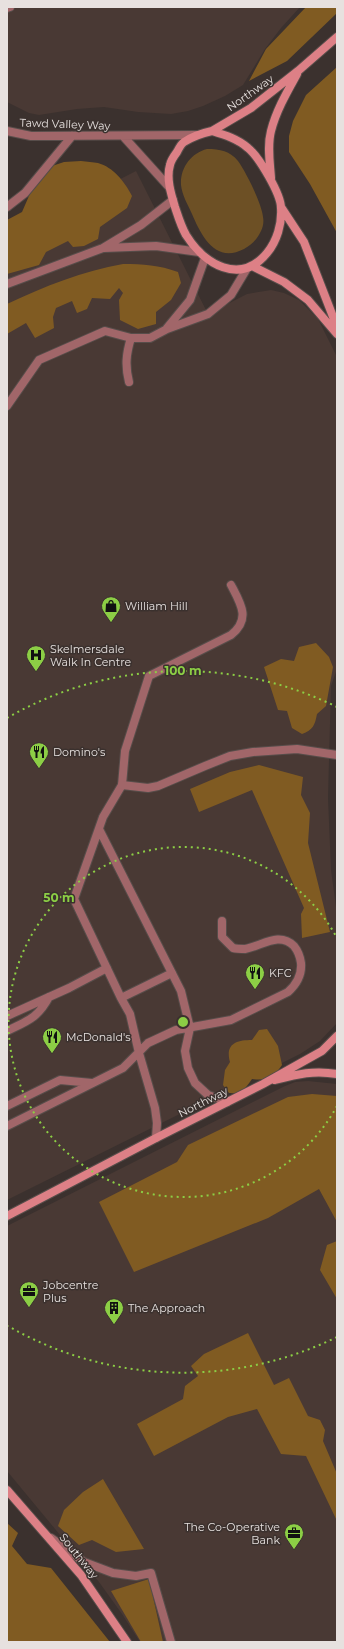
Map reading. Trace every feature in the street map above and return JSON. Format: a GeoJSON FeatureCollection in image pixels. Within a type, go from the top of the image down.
{"type":"FeatureCollection","features":[{"type":"Feature","properties":{"kind":"street","name":"Northway"},"geometry":{"type":"LineString","coordinates":[[212,131],[251,108],[301,69],[337,37]]}},
{"type":"Feature","properties":{"kind":"street","name":"Northway"},"geometry":{"type":"LineString","coordinates":[[272,183],[269,153],[271,132],[279,107],[301,69]]}},
{"type":"Feature","properties":{"kind":"street","name":"Tawd Valley Way"},"geometry":{"type":"LineString","coordinates":[[7,131],[31,136],[196,135]]}},
{"type":"Feature","properties":{"kind":"street"},"geometry":{"type":"LineString","coordinates":[[337,327],[304,242],[281,207],[272,183],[260,161],[248,147],[231,136],[212,131],[196,135],[183,143],[169,166],[169,187],[186,234],[199,252],[205,258],[218,266],[233,270],[249,268],[284,282],[308,300],[337,334]]}},
{"type":"Feature","properties":{"kind":"street"},"geometry":{"type":"LineString","coordinates":[[7,207],[25,193],[72,136]]}},
{"type":"Feature","properties":{"kind":"street","name":"Tawd Valley Way"},"geometry":{"type":"LineString","coordinates":[[123,136],[169,187]]}},
{"type":"Feature","properties":{"kind":"street"},"geometry":{"type":"LineString","coordinates":[[7,284],[103,248],[141,225],[173,200]]}},
{"type":"Feature","properties":{"kind":"street"},"geometry":{"type":"LineString","coordinates":[[7,406],[39,360],[105,331],[131,338],[150,338],[167,329],[208,314],[231,296],[249,268],[266,254],[276,241],[281,207]]}},
{"type":"Feature","properties":{"kind":"street"},"geometry":{"type":"LineString","coordinates":[[103,248],[156,246],[199,252]]}},
{"type":"Feature","properties":{"kind":"street"},"geometry":{"type":"LineString","coordinates":[[167,329],[190,300],[205,258]]}},
{"type":"Feature","properties":{"kind":"street"},"geometry":{"type":"LineString","coordinates":[[129,382],[126,368],[126,352],[131,338]]}},
{"type":"Feature","properties":{"kind":"street"},"geometry":{"type":"LineString","coordinates":[[156,1138],[156,1108],[139,1053],[130,1014],[74,899],[103,817],[122,785],[125,751],[149,676],[231,635],[237,630],[242,620],[243,610],[231,585]]}},
{"type":"Feature","properties":{"kind":"street"},"geometry":{"type":"LineString","coordinates":[[122,785],[148,788],[158,786],[230,756],[253,752],[297,749],[337,754]]}},
{"type":"Feature","properties":{"kind":"street"},"geometry":{"type":"LineString","coordinates":[[99,829],[181,991],[190,1028],[185,1051],[188,1068],[195,1083],[208,1095],[227,1102]]}},
{"type":"Feature","properties":{"kind":"street"},"geometry":{"type":"LineString","coordinates":[[7,1126],[123,1068],[148,1043],[176,1030],[231,1020],[288,992],[298,981],[301,974],[300,956],[291,943],[284,939],[276,939],[245,949],[233,948],[222,937],[222,921]]}},
{"type":"Feature","properties":{"kind":"street"},"geometry":{"type":"LineString","coordinates":[[7,1016],[69,988],[107,968]]}},
{"type":"Feature","properties":{"kind":"street"},"geometry":{"type":"LineString","coordinates":[[121,998],[172,973]]}},
{"type":"Feature","properties":{"kind":"street"},"geometry":{"type":"LineString","coordinates":[[7,1032],[34,1017],[43,1008],[49,997]]}},
{"type":"Feature","properties":{"kind":"street","name":"Northway"},"geometry":{"type":"LineString","coordinates":[[7,1216],[74,1180],[263,1084],[322,1051],[337,1036]]}},
{"type":"Feature","properties":{"kind":"street"},"geometry":{"type":"LineString","coordinates":[[263,1084],[304,1072],[324,1072],[337,1074]]}},
{"type":"Feature","properties":{"kind":"street"},"geometry":{"type":"LineString","coordinates":[[7,1106],[60,1080],[93,1084]]}},
{"type":"Feature","properties":{"kind":"street","name":"Southway"},"geometry":{"type":"LineString","coordinates":[[7,1490],[51,1538],[81,1575],[127,1642]]}},
{"type":"Feature","properties":{"kind":"street"},"geometry":{"type":"LineString","coordinates":[[51,1538],[84,1562],[113,1573],[136,1576],[150,1573],[171,1642]]}},
{"type":"Feature","properties":{"kind":"shaded area"},"geometry":{"type":"Polygon","coordinates":[[[7,7],[300,7],[265,49],[243,85],[225,96],[203,106],[188,111],[171,114],[138,112],[104,107],[77,109],[39,115],[29,113],[7,102],[7,7]]]}},
{"type":"Feature","properties":{"kind":"shaded area"},"geometry":{"type":"Polygon","coordinates":[[[306,7],[337,7],[337,13],[287,61],[249,81],[266,49],[306,7]]]}},
{"type":"Feature","properties":{"kind":"shaded area"},"geometry":{"type":"Polygon","coordinates":[[[337,67],[337,233],[310,184],[289,152],[289,136],[293,121],[306,95],[337,67]]]}},
{"type":"Feature","properties":{"kind":"shaded area"},"geometry":{"type":"Polygon","coordinates":[[[207,149],[224,151],[232,155],[238,161],[253,188],[262,211],[263,224],[258,237],[252,244],[234,253],[225,253],[210,245],[200,230],[185,200],[182,189],[182,173],[188,162],[196,154],[207,149]]]}},
{"type":"Feature","properties":{"kind":"shaded area"},"geometry":{"type":"Polygon","coordinates":[[[81,161],[103,165],[118,176],[132,196],[127,208],[100,227],[98,239],[84,246],[73,247],[68,241],[46,252],[39,265],[7,274],[7,220],[22,212],[32,189],[49,167],[64,162],[81,161]]]}},
{"type":"Feature","properties":{"kind":"shaded area"},"geometry":{"type":"Polygon","coordinates":[[[136,171],[208,314],[247,294],[271,290],[284,293],[299,300],[318,319],[337,357],[337,669],[331,686],[328,798],[331,870],[337,914],[337,1023],[320,1041],[300,1054],[7,1200],[7,237],[136,171]]]}},
{"type":"Feature","properties":{"kind":"shaded area"},"geometry":{"type":"Polygon","coordinates":[[[123,264],[151,265],[178,272],[181,283],[171,300],[156,312],[156,324],[138,329],[120,320],[119,300],[123,293],[119,288],[110,299],[92,298],[87,309],[77,313],[72,301],[56,308],[53,317],[54,328],[35,338],[26,323],[7,334],[7,304],[64,280],[123,264]]]}},
{"type":"Feature","properties":{"kind":"shaded area"},"geometry":{"type":"Polygon","coordinates":[[[316,643],[329,657],[333,667],[326,706],[317,714],[311,729],[302,734],[292,728],[287,711],[278,710],[264,667],[281,659],[294,661],[299,647],[316,643]]]}},
{"type":"Feature","properties":{"kind":"shaded area"},"geometry":{"type":"Polygon","coordinates":[[[259,765],[303,777],[301,795],[310,813],[308,843],[330,932],[302,938],[301,914],[304,908],[252,790],[199,812],[190,789],[230,772],[259,765]]]}},
{"type":"Feature","properties":{"kind":"shaded area"},"geometry":{"type":"Polygon","coordinates":[[[267,1029],[278,1046],[282,1065],[276,1073],[270,1077],[266,1079],[252,1079],[240,1092],[229,1093],[223,1085],[225,1070],[230,1062],[229,1051],[231,1047],[237,1042],[252,1040],[259,1030],[267,1029]]]}},
{"type":"Feature","properties":{"kind":"shaded area"},"geometry":{"type":"Polygon","coordinates":[[[308,1081],[337,1084],[337,1642],[140,1642],[99,1582],[7,1471],[7,1226],[285,1086],[295,1082],[308,1081]]]}},
{"type":"Feature","properties":{"kind":"shaded area"},"geometry":{"type":"Polygon","coordinates":[[[312,1094],[337,1096],[337,1222],[319,1189],[268,1218],[134,1272],[99,1202],[177,1162],[188,1145],[288,1097],[312,1094]]]}},
{"type":"Feature","properties":{"kind":"shaded area"},"geometry":{"type":"Polygon","coordinates":[[[337,1241],[337,1299],[320,1270],[327,1245],[337,1241]]]}},
{"type":"Feature","properties":{"kind":"shaded area"},"geometry":{"type":"Polygon","coordinates":[[[248,1333],[274,1385],[289,1378],[308,1416],[320,1420],[325,1430],[323,1441],[337,1474],[337,1521],[306,1456],[281,1454],[257,1409],[228,1417],[154,1456],[137,1424],[183,1399],[185,1386],[198,1376],[191,1366],[204,1354],[248,1333]]]}},
{"type":"Feature","properties":{"kind":"shaded area"},"geometry":{"type":"Polygon","coordinates":[[[103,1479],[144,1549],[116,1552],[92,1540],[79,1545],[58,1526],[64,1510],[83,1492],[103,1479]]]}},
{"type":"Feature","properties":{"kind":"shaded area"},"geometry":{"type":"Polygon","coordinates":[[[7,1523],[18,1533],[12,1546],[27,1564],[51,1568],[110,1642],[7,1642],[7,1523]]]}},
{"type":"Feature","properties":{"kind":"shaded area"},"geometry":{"type":"Polygon","coordinates":[[[149,1579],[163,1642],[141,1642],[111,1591],[149,1579]]]}},
{"type":"Feature","properties":{"kind":"place","name":"William Hill"},"geometry":{"type":"Point","coordinates":[111,623]}},
{"type":"Feature","properties":{"kind":"place","name":"Skelmersdale Walk In Centre"},"geometry":{"type":"Point","coordinates":[36,672]}},
{"type":"Feature","properties":{"kind":"place","name":"Domino's"},"geometry":{"type":"Point","coordinates":[39,769]}},
{"type":"Feature","properties":{"kind":"place","name":"KFC"},"geometry":{"type":"Point","coordinates":[255,990]}},
{"type":"Feature","properties":{"kind":"place","name":"McDonald's"},"geometry":{"type":"Point","coordinates":[52,1054]}},
{"type":"Feature","properties":{"kind":"place","name":"Jobcentre Plus"},"geometry":{"type":"Point","coordinates":[29,1308]}},
{"type":"Feature","properties":{"kind":"place","name":"The Approach"},"geometry":{"type":"Point","coordinates":[114,1325]}},
{"type":"Feature","properties":{"kind":"place","name":"The Co-Operative Bank"},"geometry":{"type":"Point","coordinates":[294,1550]}}]}
